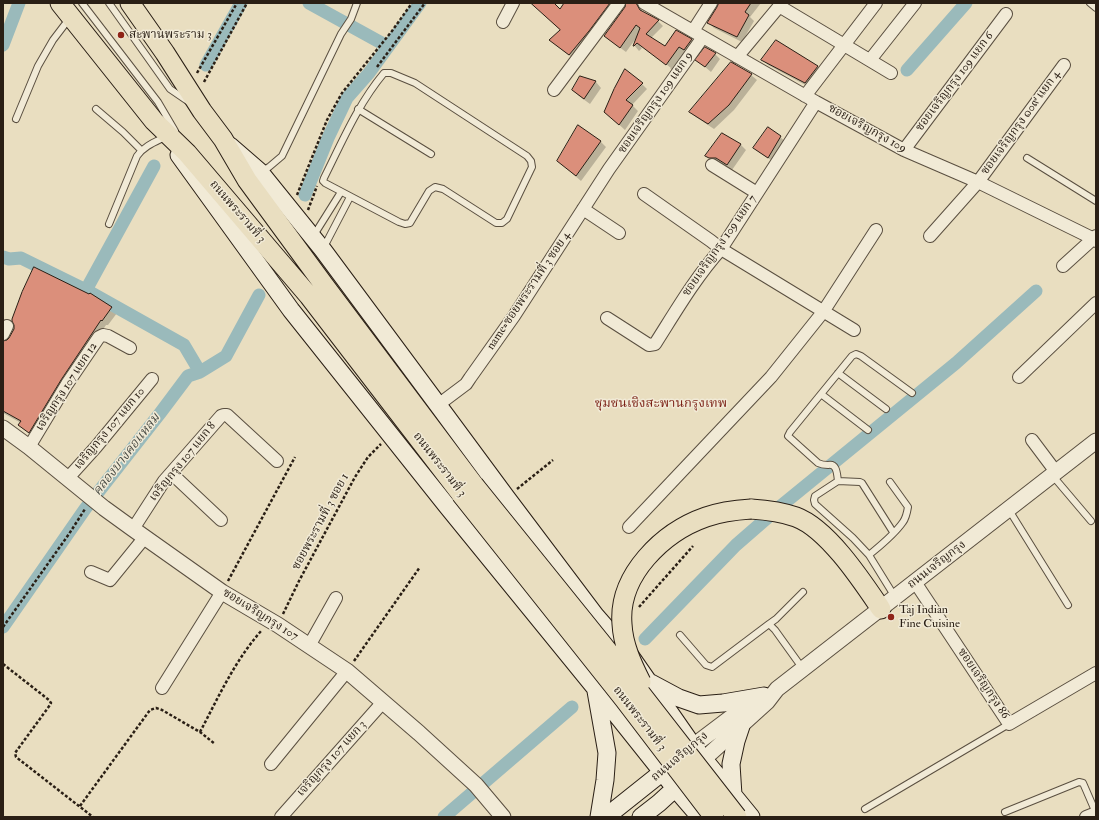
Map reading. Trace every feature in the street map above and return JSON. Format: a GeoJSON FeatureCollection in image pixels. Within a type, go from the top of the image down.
{"type":"FeatureCollection","features":[{"type":"Feature","properties":{"kind":"main road","name":"ถนนพระรามที่ 3"},"geometry":{"type":"LineString","coordinates":[[130,3],[165,53],[202,111],[223,139],[247,180],[324,285],[468,490],[714,817]]}},
{"type":"Feature","properties":{"kind":"main road","name":"ถนนพระรามที่ 3"},"geometry":{"type":"LineString","coordinates":[[71,8],[292,310],[447,506],[700,817]]}},
{"type":"Feature","properties":{"kind":"main road","name":"ถนนพระรามที่ 3"},"geometry":{"type":"LineString","coordinates":[[154,121],[187,153],[309,296],[468,490],[656,712],[737,817]]}},
{"type":"Feature","properties":{"kind":"main road","name":"ถนนพระรามที่ 3"},"geometry":{"type":"LineString","coordinates":[[223,139],[260,172],[318,243],[595,615],[629,654],[693,746],[752,817]]}},
{"type":"Feature","properties":{"kind":"main road"},"geometry":{"type":"LineString","coordinates":[[656,712],[631,662],[623,637],[623,601],[635,574],[655,548],[680,529],[707,517],[736,510],[751,509],[784,513],[798,518],[816,528],[829,541],[863,583],[881,609]]}},
{"type":"Feature","properties":{"kind":"main road"},"geometry":{"type":"LineString","coordinates":[[555,638],[575,652],[581,653],[594,648],[600,638],[599,626],[595,615]]}},
{"type":"Feature","properties":{"kind":"main road"},"geometry":{"type":"LineString","coordinates":[[648,681],[679,698],[699,705],[724,703],[770,692]]}},
{"type":"Feature","properties":{"kind":"main road"},"geometry":{"type":"LineString","coordinates":[[596,689],[606,753],[605,780],[599,817]]}},
{"type":"Feature","properties":{"kind":"main road"},"geometry":{"type":"LineString","coordinates":[[733,795],[731,764],[741,726]]}},
{"type":"Feature","properties":{"kind":"main road","name":"ถนนเจริญกรุง"},"geometry":{"type":"LineString","coordinates":[[606,817],[693,746]]}},
{"type":"Feature","properties":{"kind":"main road","name":"ถนนเจริญกรุง"},"geometry":{"type":"LineString","coordinates":[[642,817],[676,788],[704,759]]}},
{"type":"Feature","properties":{"kind":"main road"},"geometry":{"type":"LineString","coordinates":[[659,817],[664,817]]}},
{"type":"Feature","properties":{"kind":"street"},"geometry":{"type":"LineString","coordinates":[[503,22],[513,3]]}},
{"type":"Feature","properties":{"kind":"street"},"geometry":{"type":"LineString","coordinates":[[554,90],[619,3]]}},
{"type":"Feature","properties":{"kind":"street","name":"ซอยเจริญกรุง 109"},"geometry":{"type":"LineString","coordinates":[[644,3],[805,96],[904,150],[978,182],[1095,239]]}},
{"type":"Feature","properties":{"kind":"street","name":"ซอยเจริญกรุง 109 แยก 9"},"geometry":{"type":"LineString","coordinates":[[609,169],[698,34],[710,3]]}},
{"type":"Feature","properties":{"kind":"street"},"geometry":{"type":"LineString","coordinates":[[805,96],[843,44],[876,3]]}},
{"type":"Feature","properties":{"kind":"street"},"geometry":{"type":"LineString","coordinates":[[870,60],[915,3]]}},
{"type":"Feature","properties":{"kind":"street"},"geometry":{"type":"LineString","coordinates":[[737,57],[781,5],[891,73]]}},
{"type":"Feature","properties":{"kind":"street","name":"ซอยเจริญกรุง 109 แยก 6"},"geometry":{"type":"LineString","coordinates":[[904,150],[1006,14]]}},
{"type":"Feature","properties":{"kind":"street","name":"ซอยเจริญกรุง ๑0๙ แยก 4"},"geometry":{"type":"LineString","coordinates":[[930,236],[978,182],[1064,64]]}},
{"type":"Feature","properties":{"kind":"street","name":"ซอยเจริญกรุง 109 แยก 7"},"geometry":{"type":"LineString","coordinates":[[607,318],[649,345],[655,344],[692,287],[721,249],[816,102]]}},
{"type":"Feature","properties":{"kind":"street"},"geometry":{"type":"LineString","coordinates":[[712,165],[758,193]]}},
{"type":"Feature","properties":{"kind":"street","name":"name=ซอยพระรามที่ 3 ซอย 4"},"geometry":{"type":"LineString","coordinates":[[438,405],[466,384],[514,316],[609,169]]}},
{"type":"Feature","properties":{"kind":"street"},"geometry":{"type":"LineString","coordinates":[[644,194],[721,249],[854,330]]}},
{"type":"Feature","properties":{"kind":"street"},"geometry":{"type":"LineString","coordinates":[[583,209],[619,233]]}},
{"type":"Feature","properties":{"kind":"street"},"geometry":{"type":"LineString","coordinates":[[629,527],[772,377],[823,312],[876,230]]}},
{"type":"Feature","properties":{"kind":"street"},"geometry":{"type":"LineString","coordinates":[[1063,266],[1095,239]]}},
{"type":"Feature","properties":{"kind":"street"},"geometry":{"type":"LineString","coordinates":[[1019,377],[1096,303]]}},
{"type":"Feature","properties":{"kind":"street","name":"เจริญกรุง 107 แยก 12"},"geometry":{"type":"LineString","coordinates":[[29,447],[67,384],[99,337],[103,335],[108,336],[130,348]]}},
{"type":"Feature","properties":{"kind":"street","name":"เจริญกรุง 107 แยก 10"},"geometry":{"type":"LineString","coordinates":[[68,478],[96,447],[152,379]]}},
{"type":"Feature","properties":{"kind":"street","name":"เจริญกรุง 107 แยก 8"},"geometry":{"type":"LineString","coordinates":[[91,572],[110,580],[139,533],[164,481],[221,416],[227,415],[277,461]]}},
{"type":"Feature","properties":{"kind":"street","name":"ซอยเจริญกรุง 107"},"geometry":{"type":"LineString","coordinates":[[3,428],[29,447],[104,508],[222,592],[274,623],[347,671],[419,733],[480,790],[502,817]]}},
{"type":"Feature","properties":{"kind":"street"},"geometry":{"type":"LineString","coordinates":[[1032,440],[1054,473]]}},
{"type":"Feature","properties":{"kind":"street","name":"ถนนเจริญกรุง"},"geometry":{"type":"LineString","coordinates":[[693,746],[733,716],[803,669],[1096,441]]}},
{"type":"Feature","properties":{"kind":"street"},"geometry":{"type":"LineString","coordinates":[[171,473],[221,520]]}},
{"type":"Feature","properties":{"kind":"street","name":"ซอยเจริญกรุง 86"},"geometry":{"type":"LineString","coordinates":[[915,582],[1009,724],[1096,673]]}},
{"type":"Feature","properties":{"kind":"street"},"geometry":{"type":"LineString","coordinates":[[162,688],[222,592]]}},
{"type":"Feature","properties":{"kind":"street"},"geometry":{"type":"LineString","coordinates":[[310,646],[336,598]]}},
{"type":"Feature","properties":{"kind":"street"},"geometry":{"type":"LineString","coordinates":[[272,764],[347,671]]}},
{"type":"Feature","properties":{"kind":"street","name":"ถนนเจริญกรุง"},"geometry":{"type":"LineString","coordinates":[[704,759],[767,702],[770,692]]}},
{"type":"Feature","properties":{"kind":"street","name":"เจริญกรุง 107 แยก 3"},"geometry":{"type":"LineString","coordinates":[[281,817],[383,702]]}},
{"type":"Feature","properties":{"kind":"street"},"geometry":{"type":"LineString","coordinates":[[1086,817],[1096,813]]}},
{"type":"Feature","properties":{"kind":"lane"},"geometry":{"type":"LineString","coordinates":[[109,3],[170,89],[202,111]]}},
{"type":"Feature","properties":{"kind":"lane"},"geometry":{"type":"LineString","coordinates":[[260,172],[282,156],[342,34],[351,19],[357,3]]}},
{"type":"Feature","properties":{"kind":"lane"},"geometry":{"type":"LineString","coordinates":[[1090,3],[1096,8]]}},
{"type":"Feature","properties":{"kind":"lane"},"geometry":{"type":"LineString","coordinates":[[16,119],[38,66],[71,8],[158,102],[187,153]]}},
{"type":"Feature","properties":{"kind":"lane"},"geometry":{"type":"LineString","coordinates":[[384,73],[391,73],[415,83],[527,156],[532,161],[532,168],[507,219],[502,223],[496,223],[443,190],[435,187],[429,190],[410,223],[405,224],[325,183],[323,181],[324,178],[358,109],[384,73]]}},
{"type":"Feature","properties":{"kind":"lane"},"geometry":{"type":"LineString","coordinates":[[96,109],[141,150]]}},
{"type":"Feature","properties":{"kind":"lane"},"geometry":{"type":"LineString","coordinates":[[358,109],[431,154]]}},
{"type":"Feature","properties":{"kind":"lane"},"geometry":{"type":"LineString","coordinates":[[109,224],[137,156],[141,150],[165,137]]}},
{"type":"Feature","properties":{"kind":"lane"},"geometry":{"type":"LineString","coordinates":[[1027,158],[1096,201]]}},
{"type":"Feature","properties":{"kind":"lane"},"geometry":{"type":"LineString","coordinates":[[318,243],[341,192]]}},
{"type":"Feature","properties":{"kind":"lane"},"geometry":{"type":"LineString","coordinates":[[318,243],[350,197]]}},
{"type":"Feature","properties":{"kind":"lane"},"geometry":{"type":"LineString","coordinates":[[838,481],[835,467],[833,465],[822,465],[818,463],[788,436],[852,356],[856,354],[861,356],[912,393]]}},
{"type":"Feature","properties":{"kind":"lane"},"geometry":{"type":"LineString","coordinates":[[838,373],[886,410]]}},
{"type":"Feature","properties":{"kind":"lane"},"geometry":{"type":"LineString","coordinates":[[821,394],[868,430]]}},
{"type":"Feature","properties":{"kind":"lane"},"geometry":{"type":"LineString","coordinates":[[1054,473],[1091,521]]}},
{"type":"Feature","properties":{"kind":"lane"},"geometry":{"type":"LineString","coordinates":[[894,532],[860,482],[838,481],[815,496],[815,504],[853,538],[869,555],[895,597]]}},
{"type":"Feature","properties":{"kind":"lane"},"geometry":{"type":"LineString","coordinates":[[869,555],[894,532],[907,515],[908,507],[890,482]]}},
{"type":"Feature","properties":{"kind":"lane"},"geometry":{"type":"LineString","coordinates":[[1008,509],[1068,605]]}},
{"type":"Feature","properties":{"kind":"lane"},"geometry":{"type":"LineString","coordinates":[[680,635],[706,665],[712,667],[776,619],[803,592]]}},
{"type":"Feature","properties":{"kind":"lane"},"geometry":{"type":"LineString","coordinates":[[768,624],[775,630],[803,669]]}},
{"type":"Feature","properties":{"kind":"lane"},"geometry":{"type":"LineString","coordinates":[[865,809],[1009,724]]}},
{"type":"Feature","properties":{"kind":"lane"},"geometry":{"type":"LineString","coordinates":[[1005,812],[1079,782],[1082,783],[1096,813]]}},
{"type":"Feature","properties":{"kind":"path"},"geometry":{"type":"LineString","coordinates":[[197,73],[237,3]]}},
{"type":"Feature","properties":{"kind":"path"},"geometry":{"type":"LineString","coordinates":[[204,82],[247,3]]}},
{"type":"Feature","properties":{"kind":"path"},"geometry":{"type":"LineString","coordinates":[[297,194],[327,120],[342,93],[392,31],[412,3]]}},
{"type":"Feature","properties":{"kind":"path","name":"ซอยพระรามที่ 3 ซอย 1"},"geometry":{"type":"LineString","coordinates":[[200,732],[240,659],[257,636],[274,623],[299,581],[355,476],[368,457],[390,435]]}},
{"type":"Feature","properties":{"kind":"path"},"geometry":{"type":"LineString","coordinates":[[222,592],[295,457]]}},
{"type":"Feature","properties":{"kind":"path"},"geometry":{"type":"LineString","coordinates":[[506,497],[553,460]]}},
{"type":"Feature","properties":{"kind":"path"},"geometry":{"type":"LineString","coordinates":[[3,627],[92,499]]}},
{"type":"Feature","properties":{"kind":"path"},"geometry":{"type":"LineString","coordinates":[[638,608],[693,546]]}},
{"type":"Feature","properties":{"kind":"path"},"geometry":{"type":"LineString","coordinates":[[347,671],[420,567]]}},
{"type":"Feature","properties":{"kind":"path"},"geometry":{"type":"LineString","coordinates":[[3,664],[50,702],[50,705],[15,753],[16,757],[93,817]]}},
{"type":"Feature","properties":{"kind":"path"},"geometry":{"type":"LineString","coordinates":[[80,806],[150,710],[156,708],[162,710],[200,732],[215,744]]}},
{"type":"Feature","properties":{"kind":"building"},"geometry":{"type":"Polygon","coordinates":[[[531,3],[554,3],[560,9],[564,3],[610,3],[569,55],[549,40],[560,30],[531,3]]]}},
{"type":"Feature","properties":{"kind":"building"},"geometry":{"type":"Polygon","coordinates":[[[626,3],[636,3],[640,10],[659,20],[646,34],[665,46],[676,30],[692,39],[684,50],[679,47],[666,65],[637,43],[633,46],[640,28],[636,25],[620,48],[604,36],[625,7],[626,3]]]}},
{"type":"Feature","properties":{"kind":"building"},"geometry":{"type":"Polygon","coordinates":[[[719,3],[751,3],[745,12],[749,15],[737,37],[707,23],[719,3]]]}},
{"type":"Feature","properties":{"kind":"building"},"geometry":{"type":"Polygon","coordinates":[[[776,40],[818,66],[805,83],[761,60],[776,40]]]}},
{"type":"Feature","properties":{"kind":"building"},"geometry":{"type":"Polygon","coordinates":[[[705,47],[716,53],[705,67],[695,60],[705,47]]]}},
{"type":"Feature","properties":{"kind":"building"},"geometry":{"type":"Polygon","coordinates":[[[731,62],[752,74],[729,105],[708,124],[689,112],[731,62]]]}},
{"type":"Feature","properties":{"kind":"building"},"geometry":{"type":"Polygon","coordinates":[[[625,69],[643,83],[626,100],[633,105],[619,125],[604,112],[625,69]]]}},
{"type":"Feature","properties":{"kind":"building"},"geometry":{"type":"Polygon","coordinates":[[[580,76],[596,81],[584,99],[572,90],[580,76]]]}},
{"type":"Feature","properties":{"kind":"building"},"geometry":{"type":"Polygon","coordinates":[[[578,125],[601,141],[576,176],[557,161],[578,125]]]}},
{"type":"Feature","properties":{"kind":"building"},"geometry":{"type":"Polygon","coordinates":[[[768,127],[781,136],[768,158],[753,148],[768,127]]]}},
{"type":"Feature","properties":{"kind":"building"},"geometry":{"type":"Polygon","coordinates":[[[722,133],[741,144],[727,165],[716,158],[709,158],[705,156],[722,133]]]}},
{"type":"Feature","properties":{"kind":"building"},"geometry":{"type":"Polygon","coordinates":[[[34,267],[89,294],[90,293],[112,307],[102,321],[101,320],[61,380],[29,433],[18,425],[21,421],[3,411],[3,341],[9,338],[14,329],[12,319],[22,292],[34,267]]]}},
{"type":"Feature","properties":{"kind":"waterway"},"geometry":{"type":"LineString","coordinates":[[3,45],[19,3]]}},
{"type":"Feature","properties":{"kind":"waterway"},"geometry":{"type":"LineString","coordinates":[[206,65],[241,3]]}},
{"type":"Feature","properties":{"kind":"waterway"},"geometry":{"type":"LineString","coordinates":[[309,3],[387,46]]}},
{"type":"Feature","properties":{"kind":"waterway","name":"คลองบางคอแหลม"},"geometry":{"type":"LineString","coordinates":[[305,195],[328,138],[347,98],[369,73],[420,3]]}},
{"type":"Feature","properties":{"kind":"waterway"},"geometry":{"type":"LineString","coordinates":[[907,70],[966,3]]}},
{"type":"Feature","properties":{"kind":"waterway"},"geometry":{"type":"LineString","coordinates":[[154,166],[86,290],[184,345],[200,372]]}},
{"type":"Feature","properties":{"kind":"waterway"},"geometry":{"type":"LineString","coordinates":[[3,257],[9,259],[21,258],[86,290]]}},
{"type":"Feature","properties":{"kind":"waterway"},"geometry":{"type":"LineString","coordinates":[[645,639],[736,545],[782,505],[956,363],[1036,291]]}},
{"type":"Feature","properties":{"kind":"waterway","name":"คลองบางคอแหลม"},"geometry":{"type":"LineString","coordinates":[[3,627],[85,509],[188,376],[200,372],[226,356],[259,295]]}},
{"type":"Feature","properties":{"kind":"waterway"},"geometry":{"type":"LineString","coordinates":[[444,817],[572,707]]}},
{"type":"Feature","properties":{"kind":"place","name":"สะพานพระราม 3"},"geometry":{"type":"Point","coordinates":[121,35]}},
{"type":"Feature","properties":{"kind":"place","name":"Taj Indian Fine Cuisine"},"geometry":{"type":"Point","coordinates":[891,617]}},
{"type":"Feature","properties":{"kind":"district","name":"ชุมชนเชิงสะพานกรุงเทพ"},"geometry":{"type":"Point","coordinates":[661,404]}}]}
